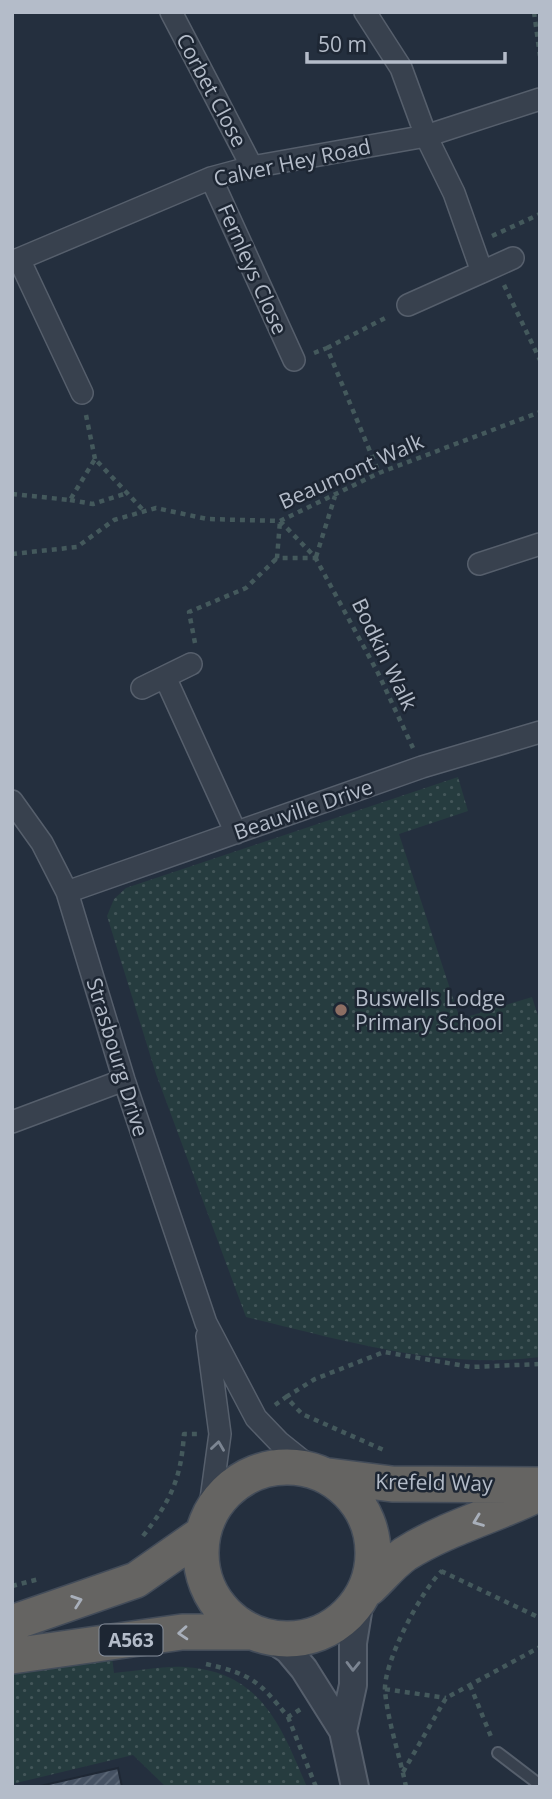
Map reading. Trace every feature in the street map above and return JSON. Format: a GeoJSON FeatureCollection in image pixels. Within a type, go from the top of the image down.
{"type":"FeatureCollection","features":[{"type":"Feature","properties":{"kind":"highway"},"geometry":{"type":"LineString","coordinates":[[295,1466],[321,1473],[345,1488],[364,1512],[373,1536],[372,1573],[365,1594],[335,1625],[309,1637],[276,1639],[259,1634],[229,1618],[215,1601],[202,1573],[206,1524],[224,1493],[262,1470],[295,1466]]}},
{"type":"Feature","properties":{"kind":"highway","name":"Krefeld Way"},"geometry":{"type":"LineString","coordinates":[[321,1473],[392,1484],[540,1485]]}},
{"type":"Feature","properties":{"kind":"highway","name":"Krefeld Way"},"geometry":{"type":"LineString","coordinates":[[365,1594],[404,1555],[443,1534],[498,1514],[540,1493]]}},
{"type":"Feature","properties":{"kind":"highway","name":"A563"},"geometry":{"type":"LineString","coordinates":[[12,1623],[136,1580],[206,1524]]}},
{"type":"Feature","properties":{"kind":"highway","name":"A563"},"geometry":{"type":"LineString","coordinates":[[12,1656],[183,1632],[259,1634]]}},
{"type":"Feature","properties":{"kind":"street","name":"Corbet Close"},"geometry":{"type":"LineString","coordinates":[[171,12],[252,167]]}},
{"type":"Feature","properties":{"kind":"street"},"geometry":{"type":"LineString","coordinates":[[365,12],[401,68],[426,136],[454,194],[472,245],[497,265],[408,305]]}},
{"type":"Feature","properties":{"kind":"street","name":"Calver Hey Road"},"geometry":{"type":"LineString","coordinates":[[16,260],[211,177],[252,167],[426,136],[540,99]]}},
{"type":"Feature","properties":{"kind":"street","name":"Fernleys Close"},"geometry":{"type":"LineString","coordinates":[[211,177],[294,360]]}},
{"type":"Feature","properties":{"kind":"street"},"geometry":{"type":"LineString","coordinates":[[16,260],[82,393]]}},
{"type":"Feature","properties":{"kind":"street"},"geometry":{"type":"LineString","coordinates":[[479,564],[540,544]]}},
{"type":"Feature","properties":{"kind":"street"},"geometry":{"type":"LineString","coordinates":[[142,688],[191,664]]}},
{"type":"Feature","properties":{"kind":"street"},"geometry":{"type":"LineString","coordinates":[[165,677],[236,833]]}},
{"type":"Feature","properties":{"kind":"street","name":"Beauville Drive"},"geometry":{"type":"LineString","coordinates":[[67,892],[422,767],[540,732]]}},
{"type":"Feature","properties":{"kind":"street","name":"Strasbourg Drive"},"geometry":{"type":"LineString","coordinates":[[12,801],[42,844],[67,892],[124,1080],[205,1323],[256,1418],[279,1442],[321,1473]]}},
{"type":"Feature","properties":{"kind":"street"},"geometry":{"type":"LineString","coordinates":[[12,1122],[124,1080]]}},
{"type":"Feature","properties":{"kind":"street","name":"Strasbourg Drive"},"geometry":{"type":"LineString","coordinates":[[205,1323],[220,1434],[206,1524]]}},
{"type":"Feature","properties":{"kind":"street"},"geometry":{"type":"LineString","coordinates":[[343,1731],[353,1685],[354,1643],[365,1594]]}},
{"type":"Feature","properties":{"kind":"street"},"geometry":{"type":"LineString","coordinates":[[259,1634],[288,1650],[343,1731],[355,1787]]}},
{"type":"Feature","properties":{"kind":"lane"},"geometry":{"type":"LineString","coordinates":[[498,1753],[540,1785]]}},
{"type":"Feature","properties":{"kind":"path"},"geometry":{"type":"LineString","coordinates":[[534,12],[540,56]]}},
{"type":"Feature","properties":{"kind":"path"},"geometry":{"type":"LineString","coordinates":[[472,245],[540,214]]}},
{"type":"Feature","properties":{"kind":"path"},"geometry":{"type":"LineString","coordinates":[[497,265],[540,360]]}},
{"type":"Feature","properties":{"kind":"path"},"geometry":{"type":"LineString","coordinates":[[294,360],[327,348],[408,305]]}},
{"type":"Feature","properties":{"kind":"path"},"geometry":{"type":"LineString","coordinates":[[327,348],[379,473]]}},
{"type":"Feature","properties":{"kind":"path"},"geometry":{"type":"LineString","coordinates":[[82,393],[95,459],[144,511]]}},
{"type":"Feature","properties":{"kind":"path","name":"Beaumont Walk"},"geometry":{"type":"LineString","coordinates":[[12,554],[77,547],[114,520],[156,508],[206,519],[280,521],[379,473],[540,412]]}},
{"type":"Feature","properties":{"kind":"path"},"geometry":{"type":"LineString","coordinates":[[70,500],[95,459]]}},
{"type":"Feature","properties":{"kind":"path"},"geometry":{"type":"LineString","coordinates":[[12,494],[93,504],[127,493]]}},
{"type":"Feature","properties":{"kind":"path"},"geometry":{"type":"LineString","coordinates":[[277,558],[315,558],[334,496]]}},
{"type":"Feature","properties":{"kind":"path"},"geometry":{"type":"LineString","coordinates":[[191,664],[196,649],[189,612],[246,588],[277,558],[280,521]]}},
{"type":"Feature","properties":{"kind":"path","name":"Bodkin Walk"},"geometry":{"type":"LineString","coordinates":[[280,521],[315,558],[336,592],[422,767]]}},
{"type":"Feature","properties":{"kind":"path"},"geometry":{"type":"LineString","coordinates":[[256,1418],[315,1379],[384,1352],[471,1367],[540,1364]]}},
{"type":"Feature","properties":{"kind":"path"},"geometry":{"type":"LineString","coordinates":[[286,1397],[302,1414],[387,1451]]}},
{"type":"Feature","properties":{"kind":"path"},"geometry":{"type":"LineString","coordinates":[[140,1540],[160,1514],[176,1485],[184,1433],[220,1434]]}},
{"type":"Feature","properties":{"kind":"path"},"geometry":{"type":"LineString","coordinates":[[441,1572],[540,1618]]}},
{"type":"Feature","properties":{"kind":"path"},"geometry":{"type":"LineString","coordinates":[[406,1787],[385,1689],[394,1650],[428,1585]]}},
{"type":"Feature","properties":{"kind":"path"},"geometry":{"type":"LineString","coordinates":[[403,1772],[446,1698],[540,1647]]}},
{"type":"Feature","properties":{"kind":"path"},"geometry":{"type":"LineString","coordinates":[[202,1664],[238,1672],[266,1689],[288,1717],[316,1787]]}},
{"type":"Feature","properties":{"kind":"path"},"geometry":{"type":"LineString","coordinates":[[353,1685],[446,1698]]}},
{"type":"Feature","properties":{"kind":"path"},"geometry":{"type":"LineString","coordinates":[[470,1685],[498,1753]]}},
{"type":"Feature","properties":{"kind":"path"},"geometry":{"type":"LineString","coordinates":[[288,1717],[321,1698]]}},
{"type":"Feature","properties":{"kind":"green space","name":"Buswells Lodge Primary School"},"geometry":{"type":"Polygon","coordinates":[[[458,777],[468,811],[399,834],[460,1019],[532,997],[540,1022],[540,1357],[503,1360],[429,1356],[355,1343],[246,1317],[156,1074],[107,916],[114,899],[126,888],[458,777]]]}},
{"type":"Feature","properties":{"kind":"green space"},"geometry":{"type":"Polygon","coordinates":[[[112,1657],[114,1673],[184,1667],[210,1671],[232,1679],[250,1691],[277,1723],[307,1787],[166,1787],[133,1755],[12,1784],[12,1670],[112,1657]]]}},
{"type":"Feature","properties":{"kind":"building"},"geometry":{"type":"Polygon","coordinates":[[[118,1768],[122,1787],[36,1787],[118,1768]]]}},
{"type":"Feature","properties":{"kind":"place","name":"Buswells Lodge Primary School"},"geometry":{"type":"Point","coordinates":[341,1010]}}]}
